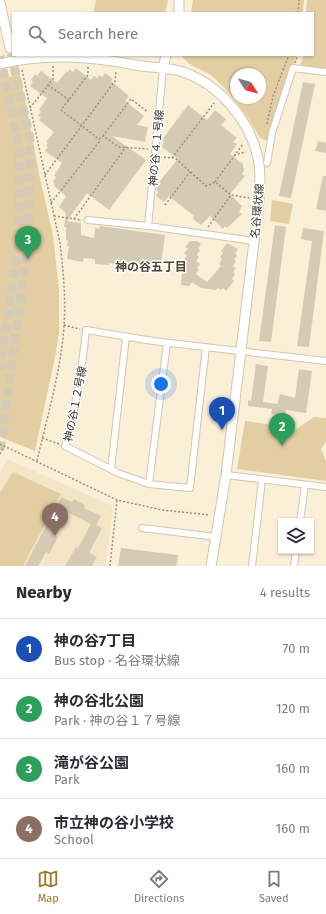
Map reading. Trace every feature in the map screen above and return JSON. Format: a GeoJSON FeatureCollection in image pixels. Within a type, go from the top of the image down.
{"type":"FeatureCollection","features":[{"type":"Feature","properties":{"kind":"street"},"geometry":{"type":"LineString","coordinates":[[3,0],[3,15]]}},
{"type":"Feature","properties":{"kind":"street"},"geometry":{"type":"LineString","coordinates":[[179,0],[179,12]]}},
{"type":"Feature","properties":{"kind":"street"},"geometry":{"type":"LineString","coordinates":[[0,3],[10,48]]}},
{"type":"Feature","properties":{"kind":"street","name":"名谷環状線"},"geometry":{"type":"LineString","coordinates":[[0,64],[53,56],[99,58],[182,72],[202,80],[220,94],[233,108],[248,132],[257,155],[260,183],[226,475],[217,537],[211,566]]}},
{"type":"Feature","properties":{"kind":"street"},"geometry":{"type":"LineString","coordinates":[[163,69],[166,56]]}},
{"type":"Feature","properties":{"kind":"street"},"geometry":{"type":"LineString","coordinates":[[267,164],[272,133],[293,68],[326,72]]}},
{"type":"Feature","properties":{"kind":"street","name":"神の谷４１号線"},"geometry":{"type":"LineString","coordinates":[[148,226],[163,69]]}},
{"type":"Feature","properties":{"kind":"street"},"geometry":{"type":"LineString","coordinates":[[88,220],[148,226],[254,241]]}},
{"type":"Feature","properties":{"kind":"street"},"geometry":{"type":"LineString","coordinates":[[86,330],[167,343],[240,350],[326,361]]}},
{"type":"Feature","properties":{"kind":"street","name":"神の谷１２号線"},"geometry":{"type":"LineString","coordinates":[[86,330],[82,372],[73,418],[65,446],[111,469],[149,484],[190,488],[206,347]]}},
{"type":"Feature","properties":{"kind":"street"},"geometry":{"type":"LineString","coordinates":[[111,469],[126,337]]}},
{"type":"Feature","properties":{"kind":"street"},"geometry":{"type":"LineString","coordinates":[[149,484],[167,343]]}},
{"type":"Feature","properties":{"kind":"street"},"geometry":{"type":"LineString","coordinates":[[226,475],[326,487]]}},
{"type":"Feature","properties":{"kind":"street"},"geometry":{"type":"LineString","coordinates":[[252,566],[262,480]]}},
{"type":"Feature","properties":{"kind":"street"},"geometry":{"type":"LineString","coordinates":[[300,518],[305,485]]}},
{"type":"Feature","properties":{"kind":"street"},"geometry":{"type":"LineString","coordinates":[[142,528],[217,537]]}},
{"type":"Feature","properties":{"kind":"street"},"geometry":{"type":"LineString","coordinates":[[294,566],[296,554]]}},
{"type":"Feature","properties":{"kind":"path"},"geometry":{"type":"LineString","coordinates":[[298,12],[299,0]]}},
{"type":"Feature","properties":{"kind":"path"},"geometry":{"type":"LineString","coordinates":[[267,125],[273,96],[289,56]]}},
{"type":"Feature","properties":{"kind":"path"},"geometry":{"type":"LineString","coordinates":[[30,108],[53,79],[53,66]]}},
{"type":"Feature","properties":{"kind":"path"},"geometry":{"type":"LineString","coordinates":[[88,67],[88,74],[62,110],[99,139]]}},
{"type":"Feature","properties":{"kind":"path"},"geometry":{"type":"LineString","coordinates":[[22,70],[52,203],[62,263],[64,325],[52,398],[37,461]]}},
{"type":"Feature","properties":{"kind":"path"},"geometry":{"type":"LineString","coordinates":[[45,175],[115,81],[116,71]]}},
{"type":"Feature","properties":{"kind":"path"},"geometry":{"type":"LineString","coordinates":[[48,86],[69,100]]}},
{"type":"Feature","properties":{"kind":"path"},"geometry":{"type":"LineString","coordinates":[[52,203],[99,142],[99,139],[103,136],[131,99],[148,112]]}},
{"type":"Feature","properties":{"kind":"path"},"geometry":{"type":"LineString","coordinates":[[172,158],[214,103]]}},
{"type":"Feature","properties":{"kind":"path"},"geometry":{"type":"LineString","coordinates":[[103,136],[119,147],[148,149]]}},
{"type":"Feature","properties":{"kind":"path"},"geometry":{"type":"LineString","coordinates":[[159,157],[172,158],[188,169],[206,186],[215,182],[243,144]]}},
{"type":"Feature","properties":{"kind":"path"},"geometry":{"type":"LineString","coordinates":[[74,218],[126,147]]}},
{"type":"Feature","properties":{"kind":"path"},"geometry":{"type":"LineString","coordinates":[[234,155],[246,152]]}},
{"type":"Feature","properties":{"kind":"path"},"geometry":{"type":"LineString","coordinates":[[165,205],[190,172]]}},
{"type":"Feature","properties":{"kind":"path"},"geometry":{"type":"LineString","coordinates":[[215,182],[231,195],[250,198]]}},
{"type":"Feature","properties":{"kind":"path"},"geometry":{"type":"LineString","coordinates":[[207,229],[231,195]]}},
{"type":"Feature","properties":{"kind":"path"},"geometry":{"type":"LineString","coordinates":[[54,216],[88,220]]}},
{"type":"Feature","properties":{"kind":"path"},"geometry":{"type":"LineString","coordinates":[[64,325],[86,330]]}},
{"type":"Feature","properties":{"kind":"path"},"geometry":{"type":"LineString","coordinates":[[42,438],[65,446]]}},
{"type":"Feature","properties":{"kind":"path"},"geometry":{"type":"LineString","coordinates":[[0,444],[117,500],[162,510],[210,515]]}},
{"type":"Feature","properties":{"kind":"path"},"geometry":{"type":"LineString","coordinates":[[0,454],[4,446]]}},
{"type":"Feature","properties":{"kind":"path"},"geometry":{"type":"LineString","coordinates":[[110,566],[117,500]]}},
{"type":"Feature","properties":{"kind":"shaded area"},"geometry":{"type":"Polygon","coordinates":[[[96,0],[168,1],[165,12],[93,12],[96,0]]]}},
{"type":"Feature","properties":{"kind":"shaded area"},"geometry":{"type":"Polygon","coordinates":[[[193,0],[304,0],[303,12],[191,12],[193,0]]]}},
{"type":"Feature","properties":{"kind":"shaded area"},"geometry":{"type":"Polygon","coordinates":[[[307,0],[326,0],[326,69],[300,65],[304,56],[314,56],[314,12],[306,12],[307,0]]]}},
{"type":"Feature","properties":{"kind":"shaded area"},"geometry":{"type":"Polygon","coordinates":[[[183,56],[297,56],[268,141],[260,138],[238,104],[266,104],[266,68],[230,68],[230,94],[212,76],[188,63],[183,56]]]}},
{"type":"Feature","properties":{"kind":"shaded area"},"geometry":{"type":"Polygon","coordinates":[[[20,75],[40,178],[53,235],[59,290],[59,333],[35,451],[0,437],[0,79],[20,75]]]}},
{"type":"Feature","properties":{"kind":"shaded area"},"geometry":{"type":"Polygon","coordinates":[[[272,200],[293,204],[289,224],[270,221],[272,200]]]}},
{"type":"Feature","properties":{"kind":"shaded area"},"geometry":{"type":"Polygon","coordinates":[[[314,417],[326,418],[326,442],[321,449],[326,461],[326,481],[237,469],[245,421],[295,430],[314,417]]]}},
{"type":"Feature","properties":{"kind":"shaded area"},"geometry":{"type":"Polygon","coordinates":[[[7,459],[113,506],[106,566],[0,566],[0,473],[7,459]]]}},
{"type":"Feature","properties":{"kind":"shaded area"},"geometry":{"type":"Polygon","coordinates":[[[13,472],[61,494],[23,566],[0,566],[0,493],[13,472]]]}},
{"type":"Feature","properties":{"kind":"building"},"geometry":{"type":"Polygon","coordinates":[[[76,68],[91,80],[94,76],[97,78],[99,75],[102,77],[105,73],[113,79],[111,81],[129,96],[125,101],[144,116],[137,125],[148,127],[145,142],[112,136],[146,160],[109,210],[87,193],[67,221],[81,223],[81,235],[94,238],[95,228],[99,229],[100,226],[165,235],[160,272],[109,263],[109,265],[95,264],[95,259],[84,258],[83,262],[67,259],[69,246],[67,246],[68,240],[66,240],[66,227],[64,227],[66,213],[59,207],[66,196],[54,186],[55,184],[53,182],[56,177],[54,176],[62,163],[45,151],[48,147],[46,146],[48,143],[46,142],[54,132],[39,120],[41,118],[38,115],[41,112],[39,110],[47,98],[30,86],[33,82],[31,80],[35,74],[37,76],[41,71],[57,83],[67,71],[68,72],[70,69],[73,72],[76,68]]]}},
{"type":"Feature","properties":{"kind":"building"},"geometry":{"type":"Polygon","coordinates":[[[303,82],[315,84],[291,198],[279,196],[303,82]]]}},
{"type":"Feature","properties":{"kind":"building"},"geometry":{"type":"Polygon","coordinates":[[[188,105],[207,120],[215,110],[226,119],[221,125],[237,138],[233,142],[237,144],[230,154],[243,164],[244,171],[242,174],[245,176],[230,194],[242,206],[239,212],[242,214],[227,228],[225,226],[223,229],[210,216],[201,225],[193,219],[194,216],[169,196],[164,202],[156,196],[158,193],[156,188],[161,183],[159,182],[178,159],[162,147],[164,141],[162,140],[188,105]]]}},
{"type":"Feature","properties":{"kind":"building"},"geometry":{"type":"Polygon","coordinates":[[[318,141],[326,143],[326,153],[315,151],[318,141]]]}},
{"type":"Feature","properties":{"kind":"building"},"geometry":{"type":"Polygon","coordinates":[[[323,176],[326,176],[326,211],[316,209],[323,176]]]}},
{"type":"Feature","properties":{"kind":"building"},"geometry":{"type":"Polygon","coordinates":[[[275,225],[286,227],[271,342],[259,341],[275,225]]]}},
{"type":"Feature","properties":{"kind":"building"},"geometry":{"type":"Polygon","coordinates":[[[303,228],[324,231],[309,347],[297,346],[312,241],[301,239],[303,228]]]}},
{"type":"Feature","properties":{"kind":"building"},"geometry":{"type":"Polygon","coordinates":[[[190,241],[197,241],[201,244],[198,248],[200,250],[197,255],[199,257],[196,261],[200,264],[197,268],[199,270],[196,274],[207,282],[221,266],[219,264],[222,259],[220,257],[223,253],[221,251],[227,243],[238,249],[235,253],[237,255],[233,266],[236,268],[233,272],[235,274],[232,279],[234,281],[226,291],[223,288],[221,290],[218,288],[216,290],[201,288],[192,282],[189,286],[181,285],[182,273],[185,269],[182,267],[186,262],[183,260],[187,256],[184,253],[188,249],[185,247],[190,241]]]}},
{"type":"Feature","properties":{"kind":"building"},"geometry":{"type":"Polygon","coordinates":[[[256,364],[268,366],[263,402],[277,404],[280,394],[295,398],[299,369],[312,371],[306,413],[286,410],[285,416],[271,414],[272,409],[248,406],[248,400],[251,401],[256,364]]]}},
{"type":"Feature","properties":{"kind":"building"},"geometry":{"type":"Polygon","coordinates":[[[61,497],[72,502],[74,499],[85,505],[84,508],[101,516],[96,525],[102,528],[89,553],[97,557],[92,566],[65,566],[76,547],[78,548],[91,524],[67,512],[55,536],[58,537],[49,554],[46,552],[38,566],[25,566],[61,497]]]}},
{"type":"Feature","properties":{"kind":"building"},"geometry":{"type":"Polygon","coordinates":[[[121,548],[178,555],[177,564],[176,566],[118,566],[121,548]]]}},
{"type":"Feature","properties":{"kind":"tunnel"},"geometry":{"type":"LineString","coordinates":[[0,450],[28,244],[30,140],[10,48]]}},
{"type":"Feature","properties":{"kind":"tunnel"},"geometry":{"type":"LineString","coordinates":[[0,56],[19,146],[19,239],[0,369]]}},
{"type":"Feature","properties":{"kind":"place","name":"滝が谷公園"},"geometry":{"type":"Point","coordinates":[28,259]}},
{"type":"Feature","properties":{"kind":"place","name":"神の谷7丁目"},"geometry":{"type":"Point","coordinates":[222,430]}},
{"type":"Feature","properties":{"kind":"place","name":"神の谷北公園"},"geometry":{"type":"Point","coordinates":[282,446]}},
{"type":"Feature","properties":{"kind":"place","name":"市立神の谷小学校"},"geometry":{"type":"Point","coordinates":[55,536]}},
{"type":"Feature","properties":{"kind":"district","name":"神の谷五丁目"},"geometry":{"type":"Point","coordinates":[151,267]}}]}
